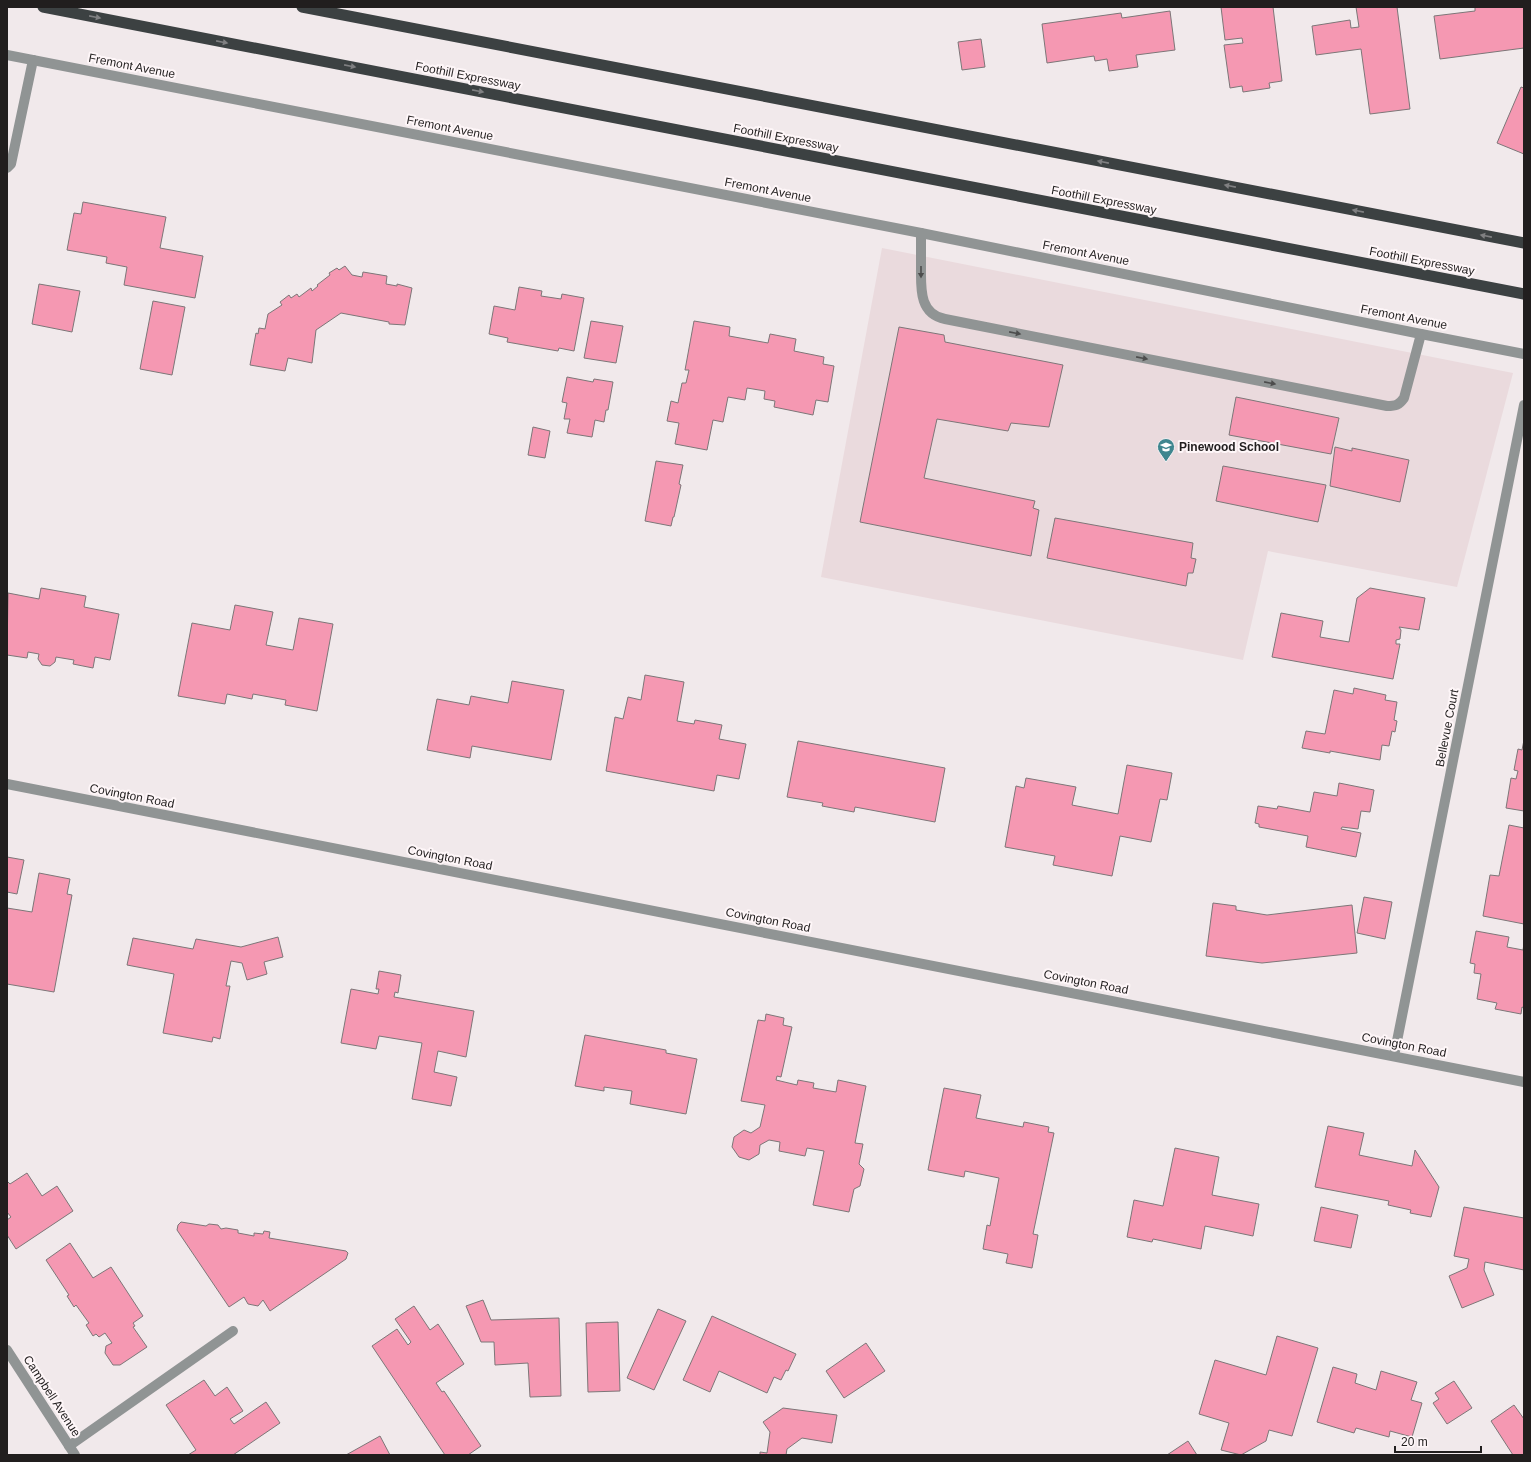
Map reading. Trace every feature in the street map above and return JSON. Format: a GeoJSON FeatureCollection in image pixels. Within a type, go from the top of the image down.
{"type":"FeatureCollection","features":[{"type":"Feature","properties":{"kind":"highway","name":"Foothill Expressway"},"geometry":{"type":"LineString","coordinates":[[43,7],[1524,294]]}},
{"type":"Feature","properties":{"kind":"highway"},"geometry":{"type":"LineString","coordinates":[[302,7],[1524,243]]}},
{"type":"Feature","properties":{"kind":"street","name":"Fremont Avenue"},"geometry":{"type":"LineString","coordinates":[[7,55],[921,233],[1524,354]]}},
{"type":"Feature","properties":{"kind":"street"},"geometry":{"type":"LineString","coordinates":[[7,168],[11,164],[33,60]]}},
{"type":"Feature","properties":{"kind":"street"},"geometry":{"type":"LineString","coordinates":[[921,233],[922,294],[925,304],[931,313],[937,318],[1387,406],[1396,406],[1401,403],[1404,398],[1421,334]]}},
{"type":"Feature","properties":{"kind":"street","name":"Bellevue Court"},"geometry":{"type":"LineString","coordinates":[[1394,1056],[1524,405]]}},
{"type":"Feature","properties":{"kind":"street","name":"Covington Road"},"geometry":{"type":"LineString","coordinates":[[7,784],[1524,1082]]}},
{"type":"Feature","properties":{"kind":"street"},"geometry":{"type":"LineString","coordinates":[[69,1446],[232,1332]]}},
{"type":"Feature","properties":{"kind":"street","name":"Campbell Avenue"},"geometry":{"type":"LineString","coordinates":[[7,1350],[74,1455]]}},
{"type":"Feature","properties":{"kind":"shaded area","name":"Pinewood School"},"geometry":{"type":"Polygon","coordinates":[[[882,248],[1513,373],[1457,587],[1268,551],[1243,660],[821,577],[882,248]]]}},
{"type":"Feature","properties":{"kind":"building"},"geometry":{"type":"Polygon","coordinates":[[[1221,7],[1273,7],[1282,81],[1269,83],[1270,88],[1243,92],[1242,86],[1230,88],[1224,45],[1243,43],[1242,38],[1225,40],[1221,7]]]}},
{"type":"Feature","properties":{"kind":"building"},"geometry":{"type":"Polygon","coordinates":[[[1356,7],[1397,7],[1410,109],[1370,114],[1361,49],[1316,55],[1312,26],[1350,20],[1351,28],[1359,27],[1356,7]]]}},
{"type":"Feature","properties":{"kind":"building"},"geometry":{"type":"Polygon","coordinates":[[[1475,7],[1524,7],[1524,48],[1440,59],[1434,16],[1475,11],[1475,7]]]}},
{"type":"Feature","properties":{"kind":"building"},"geometry":{"type":"Polygon","coordinates":[[[1170,11],[1175,50],[1136,55],[1138,67],[1109,71],[1107,59],[1095,61],[1094,56],[1047,63],[1042,24],[1121,13],[1122,18],[1170,11]]]}},
{"type":"Feature","properties":{"kind":"building"},"geometry":{"type":"Polygon","coordinates":[[[981,39],[985,67],[962,70],[958,42],[981,39]]]}},
{"type":"Feature","properties":{"kind":"building"},"geometry":{"type":"Polygon","coordinates":[[[1521,87],[1524,88],[1524,154],[1497,143],[1521,87]]]}},
{"type":"Feature","properties":{"kind":"building"},"geometry":{"type":"Polygon","coordinates":[[[83,202],[166,217],[160,248],[203,256],[195,298],[124,285],[127,267],[106,263],[107,257],[67,250],[74,213],[81,214],[83,202]]]}},
{"type":"Feature","properties":{"kind":"building"},"geometry":{"type":"Polygon","coordinates":[[[345,266],[352,275],[362,277],[363,272],[387,276],[386,284],[397,286],[397,284],[412,288],[405,325],[389,324],[389,322],[341,313],[316,330],[312,363],[288,358],[285,371],[250,365],[256,333],[258,334],[259,328],[265,329],[268,314],[282,305],[280,302],[289,295],[291,298],[297,294],[299,297],[311,288],[312,291],[330,275],[329,273],[337,268],[339,270],[345,266]]]}},
{"type":"Feature","properties":{"kind":"building"},"geometry":{"type":"Polygon","coordinates":[[[39,284],[80,291],[72,332],[32,324],[39,284]]]}},
{"type":"Feature","properties":{"kind":"building"},"geometry":{"type":"Polygon","coordinates":[[[519,287],[542,291],[541,296],[561,299],[562,294],[584,298],[574,351],[559,348],[558,351],[507,342],[508,338],[489,334],[494,306],[515,310],[519,287]]]}},
{"type":"Feature","properties":{"kind":"building"},"geometry":{"type":"Polygon","coordinates":[[[153,301],[185,307],[172,375],[140,369],[153,301]]]}},
{"type":"Feature","properties":{"kind":"building"},"geometry":{"type":"Polygon","coordinates":[[[591,321],[623,326],[616,363],[584,358],[591,321]]]}},
{"type":"Feature","properties":{"kind":"building"},"geometry":{"type":"Polygon","coordinates":[[[694,321],[730,327],[729,336],[768,343],[770,334],[796,339],[794,351],[824,357],[823,364],[834,366],[828,402],[816,400],[813,415],[774,407],[775,401],[764,399],[765,391],[747,388],[745,400],[728,397],[723,422],[713,420],[707,450],[675,444],[679,423],[667,421],[671,401],[678,403],[682,383],[686,383],[689,370],[685,370],[694,321]]]}},
{"type":"Feature","properties":{"kind":"building"},"geometry":{"type":"Polygon","coordinates":[[[899,327],[944,335],[945,342],[1063,365],[1049,427],[1011,423],[1008,431],[937,419],[924,478],[1035,501],[1033,508],[1039,510],[1031,556],[860,522],[899,327]]]}},
{"type":"Feature","properties":{"kind":"building"},"geometry":{"type":"Polygon","coordinates":[[[567,377],[593,382],[594,379],[613,382],[608,410],[606,410],[604,422],[595,420],[592,437],[567,433],[570,419],[564,419],[567,403],[562,402],[567,377]]]}},
{"type":"Feature","properties":{"kind":"building"},"geometry":{"type":"Polygon","coordinates":[[[1236,397],[1339,418],[1331,454],[1229,435],[1236,397]]]}},
{"type":"Feature","properties":{"kind":"building"},"geometry":{"type":"Polygon","coordinates":[[[533,427],[550,431],[545,458],[528,455],[533,427]]]}},
{"type":"Feature","properties":{"kind":"building"},"geometry":{"type":"Polygon","coordinates":[[[1335,447],[1352,451],[1352,448],[1409,460],[1400,502],[1330,486],[1335,447]]]}},
{"type":"Feature","properties":{"kind":"building"},"geometry":{"type":"Polygon","coordinates":[[[656,461],[683,465],[679,484],[681,485],[671,526],[645,521],[656,461]]]}},
{"type":"Feature","properties":{"kind":"building"},"geometry":{"type":"Polygon","coordinates":[[[1223,466],[1326,485],[1318,522],[1216,501],[1223,466]]]}},
{"type":"Feature","properties":{"kind":"building"},"geometry":{"type":"Polygon","coordinates":[[[1055,518],[1193,543],[1191,558],[1196,559],[1193,573],[1188,573],[1186,586],[1047,558],[1055,518]]]}},
{"type":"Feature","properties":{"kind":"building"},"geometry":{"type":"Polygon","coordinates":[[[41,588],[86,596],[84,607],[119,614],[110,660],[95,657],[93,668],[73,664],[74,660],[56,657],[55,662],[50,666],[42,665],[38,659],[39,654],[28,652],[27,658],[7,655],[8,593],[39,599],[41,588]]]}},
{"type":"Feature","properties":{"kind":"building"},"geometry":{"type":"Polygon","coordinates":[[[1370,588],[1425,598],[1419,630],[1399,627],[1401,630],[1400,639],[1396,640],[1396,644],[1400,644],[1393,679],[1272,657],[1281,613],[1323,621],[1320,637],[1349,642],[1357,598],[1370,588]]]}},
{"type":"Feature","properties":{"kind":"building"},"geometry":{"type":"Polygon","coordinates":[[[235,605],[273,612],[266,645],[293,650],[299,618],[333,624],[317,711],[285,705],[286,700],[253,694],[252,699],[227,694],[225,704],[178,696],[192,623],[230,630],[235,605]]]}},
{"type":"Feature","properties":{"kind":"building"},"geometry":{"type":"Polygon","coordinates":[[[645,675],[684,682],[677,721],[694,724],[695,720],[722,725],[719,739],[746,744],[739,779],[717,775],[714,791],[606,771],[615,717],[623,719],[628,697],[641,700],[645,675]]]}},
{"type":"Feature","properties":{"kind":"building"},"geometry":{"type":"Polygon","coordinates":[[[512,681],[564,690],[551,760],[472,746],[470,758],[427,750],[437,699],[469,705],[471,696],[508,703],[512,681]]]}},
{"type":"Feature","properties":{"kind":"building"},"geometry":{"type":"Polygon","coordinates":[[[1354,688],[1386,695],[1385,700],[1397,702],[1394,720],[1397,721],[1395,732],[1392,731],[1389,746],[1382,745],[1380,760],[1330,751],[1330,753],[1302,748],[1306,731],[1325,734],[1334,690],[1353,694],[1354,688]]]}},
{"type":"Feature","properties":{"kind":"building"},"geometry":{"type":"Polygon","coordinates":[[[1524,740],[1524,811],[1506,808],[1511,778],[1516,779],[1518,771],[1514,770],[1518,749],[1522,750],[1524,740]]]}},
{"type":"Feature","properties":{"kind":"building"},"geometry":{"type":"Polygon","coordinates":[[[798,741],[945,768],[935,822],[855,807],[854,812],[822,806],[823,803],[787,797],[798,741]]]}},
{"type":"Feature","properties":{"kind":"building"},"geometry":{"type":"Polygon","coordinates":[[[1127,765],[1172,773],[1167,800],[1160,799],[1151,842],[1120,836],[1112,876],[1053,865],[1055,856],[1005,847],[1016,786],[1024,788],[1026,778],[1076,787],[1072,805],[1118,814],[1127,765]]]}},
{"type":"Feature","properties":{"kind":"building"},"geometry":{"type":"Polygon","coordinates":[[[1339,783],[1374,790],[1370,812],[1361,811],[1358,829],[1342,827],[1341,829],[1361,833],[1356,857],[1306,847],[1308,836],[1259,827],[1259,824],[1255,823],[1258,806],[1277,809],[1278,806],[1310,812],[1314,792],[1337,796],[1339,783]]]}},
{"type":"Feature","properties":{"kind":"building"},"geometry":{"type":"Polygon","coordinates":[[[1509,825],[1524,828],[1524,924],[1483,916],[1490,875],[1499,876],[1509,825]]]}},
{"type":"Feature","properties":{"kind":"building"},"geometry":{"type":"Polygon","coordinates":[[[7,857],[24,860],[17,894],[7,892],[7,857]]]}},
{"type":"Feature","properties":{"kind":"building"},"geometry":{"type":"Polygon","coordinates":[[[39,873],[70,879],[67,894],[72,895],[54,992],[7,984],[7,908],[32,912],[39,873]]]}},
{"type":"Feature","properties":{"kind":"building"},"geometry":{"type":"Polygon","coordinates":[[[1364,897],[1392,902],[1385,939],[1357,933],[1364,897]]]}},
{"type":"Feature","properties":{"kind":"building"},"geometry":{"type":"Polygon","coordinates":[[[1213,903],[1236,906],[1236,910],[1267,915],[1352,905],[1357,953],[1262,963],[1206,956],[1213,903]]]}},
{"type":"Feature","properties":{"kind":"building"},"geometry":{"type":"Polygon","coordinates":[[[1476,931],[1509,937],[1507,947],[1523,950],[1524,944],[1524,1008],[1522,1007],[1521,1014],[1495,1009],[1497,1003],[1477,999],[1481,974],[1474,973],[1475,964],[1470,963],[1476,931]]]}},
{"type":"Feature","properties":{"kind":"building"},"geometry":{"type":"Polygon","coordinates":[[[278,937],[283,957],[264,962],[267,974],[247,980],[242,963],[231,961],[226,986],[230,986],[220,1039],[213,1037],[212,1042],[163,1033],[174,974],[127,965],[133,938],[193,949],[196,939],[241,947],[278,937]]]}},
{"type":"Feature","properties":{"kind":"building"},"geometry":{"type":"Polygon","coordinates":[[[379,971],[401,975],[398,993],[395,992],[394,997],[474,1011],[466,1057],[438,1051],[434,1072],[457,1077],[451,1106],[412,1099],[422,1043],[379,1036],[376,1049],[341,1043],[351,989],[378,994],[379,989],[376,989],[379,971]]]}},
{"type":"Feature","properties":{"kind":"building"},"geometry":{"type":"Polygon","coordinates":[[[766,1014],[784,1018],[783,1025],[792,1027],[781,1077],[777,1076],[776,1080],[797,1085],[798,1080],[814,1083],[813,1088],[836,1092],[838,1080],[866,1086],[855,1143],[863,1144],[859,1164],[864,1169],[860,1186],[854,1189],[849,1212],[813,1205],[824,1151],[807,1148],[805,1156],[779,1151],[780,1142],[769,1140],[760,1145],[759,1154],[749,1160],[739,1157],[732,1147],[734,1137],[744,1130],[751,1133],[760,1127],[765,1105],[741,1101],[758,1020],[765,1021],[766,1014]]]}},
{"type":"Feature","properties":{"kind":"building"},"geometry":{"type":"Polygon","coordinates":[[[585,1035],[666,1050],[666,1053],[697,1059],[686,1114],[630,1104],[632,1091],[604,1087],[604,1091],[575,1086],[585,1035]]]}},
{"type":"Feature","properties":{"kind":"building"},"geometry":{"type":"Polygon","coordinates":[[[944,1088],[981,1095],[976,1118],[1023,1127],[1024,1122],[1049,1127],[1048,1132],[1054,1133],[1033,1234],[1038,1235],[1032,1268],[1006,1263],[1008,1254],[983,1249],[987,1225],[990,1226],[999,1178],[965,1171],[964,1177],[928,1170],[944,1088]]]}},
{"type":"Feature","properties":{"kind":"building"},"geometry":{"type":"Polygon","coordinates":[[[1328,1126],[1364,1133],[1359,1155],[1412,1166],[1415,1150],[1439,1187],[1431,1217],[1410,1213],[1411,1210],[1388,1205],[1389,1201],[1315,1187],[1328,1126]]]}},
{"type":"Feature","properties":{"kind":"building"},"geometry":{"type":"Polygon","coordinates":[[[1175,1148],[1219,1157],[1212,1195],[1259,1204],[1253,1236],[1205,1226],[1201,1249],[1153,1239],[1152,1242],[1127,1237],[1134,1200],[1163,1206],[1175,1148]]]}},
{"type":"Feature","properties":{"kind":"building"},"geometry":{"type":"Polygon","coordinates":[[[27,1173],[42,1196],[57,1186],[73,1211],[16,1249],[7,1235],[7,1220],[11,1217],[7,1212],[7,1181],[10,1184],[27,1173]]]}},
{"type":"Feature","properties":{"kind":"building"},"geometry":{"type":"Polygon","coordinates":[[[1321,1207],[1358,1215],[1351,1248],[1314,1241],[1321,1207]]]}},
{"type":"Feature","properties":{"kind":"building"},"geometry":{"type":"Polygon","coordinates":[[[1464,1207],[1524,1218],[1524,1270],[1485,1262],[1484,1270],[1494,1295],[1462,1308],[1449,1276],[1467,1268],[1469,1259],[1454,1256],[1464,1207]]]}},
{"type":"Feature","properties":{"kind":"building"},"geometry":{"type":"Polygon","coordinates":[[[181,1222],[206,1226],[209,1224],[218,1225],[221,1229],[226,1228],[238,1230],[238,1233],[254,1236],[254,1233],[263,1234],[264,1231],[270,1232],[269,1238],[346,1251],[348,1253],[346,1259],[270,1311],[263,1300],[258,1306],[248,1304],[244,1297],[229,1307],[177,1230],[178,1225],[181,1222]]]}},
{"type":"Feature","properties":{"kind":"building"},"geometry":{"type":"Polygon","coordinates":[[[70,1243],[93,1278],[111,1267],[143,1316],[133,1323],[135,1326],[133,1327],[147,1347],[120,1365],[113,1365],[105,1353],[106,1346],[112,1343],[105,1333],[99,1337],[96,1334],[93,1336],[86,1325],[89,1323],[76,1305],[74,1307],[67,1296],[69,1295],[46,1260],[70,1243]]]}},
{"type":"Feature","properties":{"kind":"building"},"geometry":{"type":"Polygon","coordinates":[[[483,1300],[491,1320],[559,1318],[561,1396],[530,1397],[528,1363],[495,1365],[494,1342],[481,1342],[466,1306],[483,1300]]]}},
{"type":"Feature","properties":{"kind":"building"},"geometry":{"type":"Polygon","coordinates":[[[414,1306],[430,1330],[438,1324],[464,1364],[436,1383],[442,1392],[444,1391],[481,1446],[468,1455],[445,1455],[372,1346],[397,1329],[408,1345],[411,1342],[395,1319],[414,1306]]]}},
{"type":"Feature","properties":{"kind":"building"},"geometry":{"type":"Polygon","coordinates":[[[658,1309],[686,1321],[654,1390],[627,1378],[658,1309]]]}},
{"type":"Feature","properties":{"kind":"building"},"geometry":{"type":"Polygon","coordinates":[[[712,1316],[796,1354],[788,1371],[786,1370],[781,1380],[774,1377],[767,1393],[719,1371],[710,1392],[683,1380],[712,1316]]]}},
{"type":"Feature","properties":{"kind":"building"},"geometry":{"type":"Polygon","coordinates":[[[618,1322],[620,1391],[588,1392],[586,1323],[618,1322]]]}},
{"type":"Feature","properties":{"kind":"building"},"geometry":{"type":"Polygon","coordinates":[[[1277,1336],[1318,1348],[1292,1436],[1269,1430],[1266,1441],[1241,1455],[1221,1450],[1229,1423],[1199,1414],[1215,1360],[1266,1375],[1277,1336]]]}},
{"type":"Feature","properties":{"kind":"building"},"geometry":{"type":"Polygon","coordinates":[[[866,1343],[885,1371],[844,1398],[826,1371],[866,1343]]]}},
{"type":"Feature","properties":{"kind":"building"},"geometry":{"type":"Polygon","coordinates":[[[1333,1367],[1357,1374],[1355,1383],[1376,1390],[1381,1371],[1417,1382],[1411,1400],[1422,1403],[1412,1437],[1390,1431],[1389,1437],[1356,1428],[1354,1433],[1317,1422],[1333,1367]]]}},
{"type":"Feature","properties":{"kind":"building"},"geometry":{"type":"Polygon","coordinates":[[[204,1380],[215,1396],[227,1387],[243,1411],[230,1419],[234,1424],[266,1402],[280,1423],[233,1455],[188,1455],[196,1450],[166,1405],[204,1380]]]}},
{"type":"Feature","properties":{"kind":"building"},"geometry":{"type":"Polygon","coordinates":[[[1454,1381],[1472,1408],[1447,1424],[1433,1403],[1439,1399],[1435,1393],[1454,1381]]]}},
{"type":"Feature","properties":{"kind":"building"},"geometry":{"type":"Polygon","coordinates":[[[1514,1405],[1524,1419],[1524,1455],[1513,1455],[1491,1421],[1514,1405]]]}},
{"type":"Feature","properties":{"kind":"building"},"geometry":{"type":"Polygon","coordinates":[[[783,1408],[837,1415],[832,1443],[802,1438],[787,1449],[786,1455],[760,1455],[760,1452],[767,1453],[770,1432],[763,1422],[783,1408]]]}},
{"type":"Feature","properties":{"kind":"building"},"geometry":{"type":"Polygon","coordinates":[[[380,1436],[390,1455],[346,1455],[380,1436]]]}},
{"type":"Feature","properties":{"kind":"building"},"geometry":{"type":"Polygon","coordinates":[[[1188,1441],[1197,1455],[1167,1455],[1188,1441]]]}},
{"type":"Feature","properties":{"kind":"place","name":"Pinewood School"},"geometry":{"type":"Point","coordinates":[1166,462]}}]}
